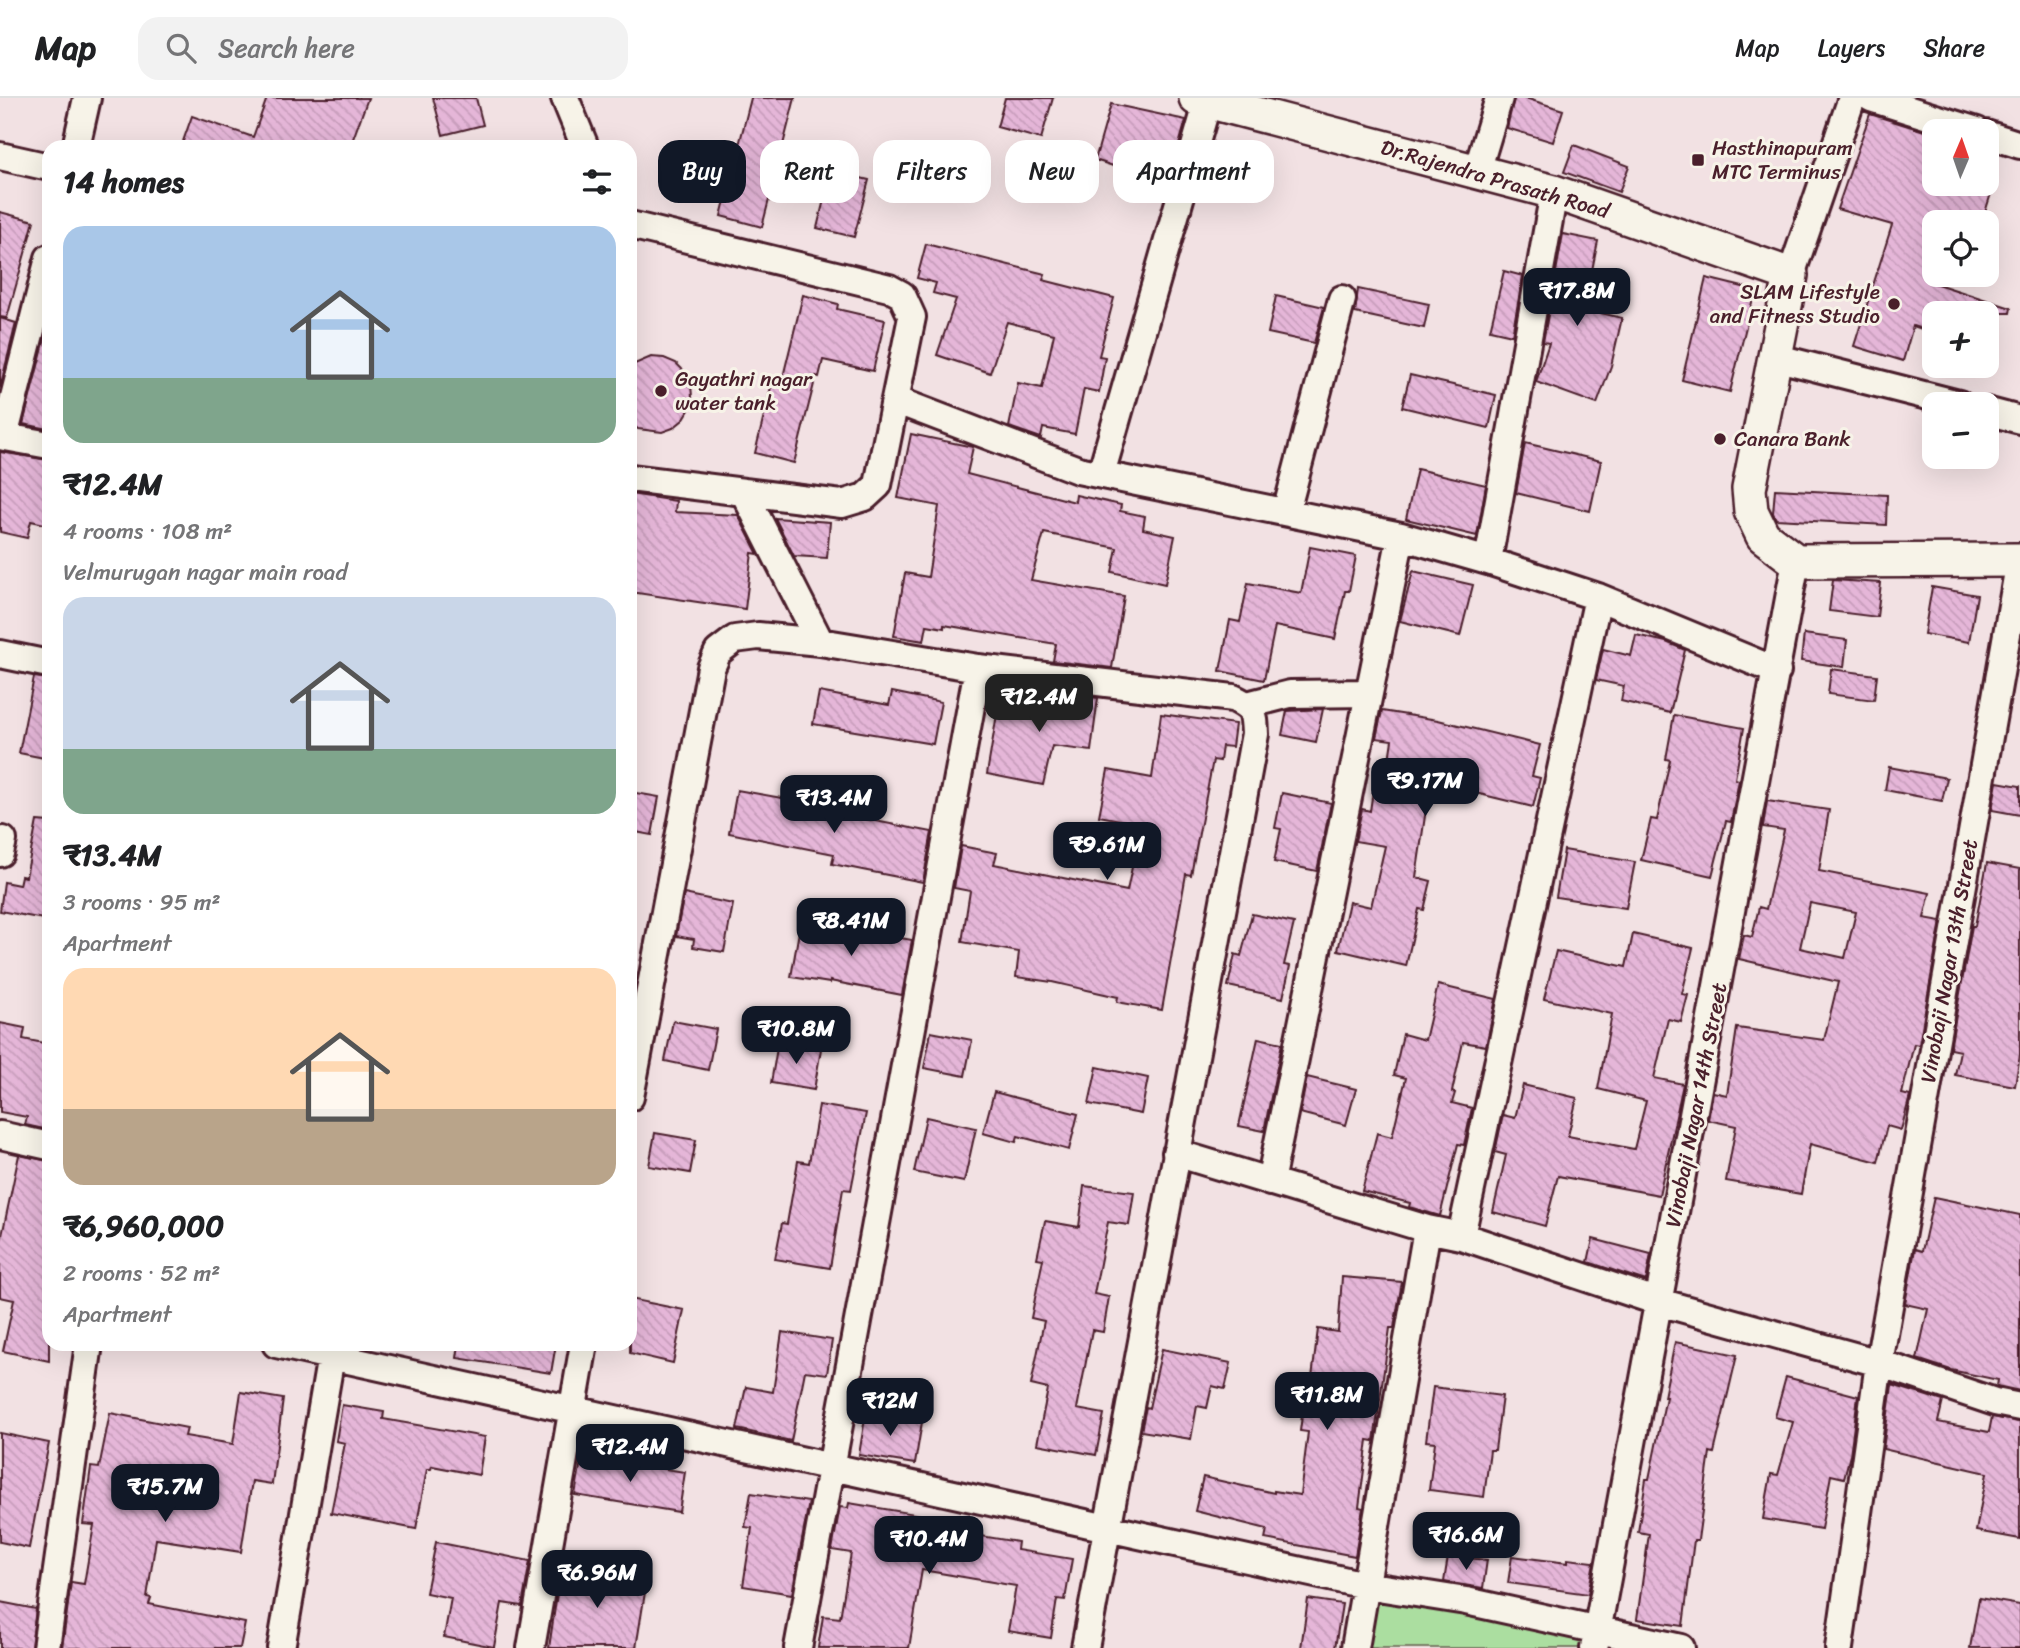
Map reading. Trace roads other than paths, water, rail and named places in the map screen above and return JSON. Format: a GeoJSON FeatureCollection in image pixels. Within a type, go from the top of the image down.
{"type":"FeatureCollection","features":[{"type":"Feature","properties":{"kind":"street"},"geometry":{"type":"LineString","coordinates":[[78,140],[87,98]]}},
{"type":"Feature","properties":{"kind":"street"},"geometry":{"type":"LineString","coordinates":[[565,98],[583,140]]}},
{"type":"Feature","properties":{"kind":"street"},"geometry":{"type":"LineString","coordinates":[[1478,171],[1499,98]]}},
{"type":"Feature","properties":{"kind":"street"},"geometry":{"type":"LineString","coordinates":[[1852,98],[1791,275],[1749,489],[1751,511],[1763,536],[1796,561],[2020,560]]}},
{"type":"Feature","properties":{"kind":"street"},"geometry":{"type":"LineString","coordinates":[[1871,98],[1939,119]]}},
{"type":"Feature","properties":{"kind":"street"},"geometry":{"type":"LineString","coordinates":[[1101,474],[1202,100]]}},
{"type":"Feature","properties":{"kind":"street","name":"Dr.Rajendra Prasath Road"},"geometry":{"type":"LineString","coordinates":[[1202,100],[1553,192],[1791,275]]}},
{"type":"Feature","properties":{"kind":"street"},"geometry":{"type":"LineString","coordinates":[[1999,138],[2020,145]]}},
{"type":"Feature","properties":{"kind":"street"},"geometry":{"type":"LineString","coordinates":[[0,156],[42,165]]}},
{"type":"Feature","properties":{"kind":"street"},"geometry":{"type":"LineString","coordinates":[[1488,561],[1553,192]]}},
{"type":"Feature","properties":{"kind":"street"},"geometry":{"type":"LineString","coordinates":[[637,227],[889,288],[902,295],[912,317],[878,485],[865,497],[842,504],[637,479]]}},
{"type":"Feature","properties":{"kind":"street"},"geometry":{"type":"LineString","coordinates":[[42,285],[2,437],[42,444]]}},
{"type":"Feature","properties":{"kind":"street"},"geometry":{"type":"LineString","coordinates":[[1286,512],[1342,299]]}},
{"type":"Feature","properties":{"kind":"street"},"geometry":{"type":"LineString","coordinates":[[1774,358],[1922,395]]}},
{"type":"Feature","properties":{"kind":"street"},"geometry":{"type":"LineString","coordinates":[[895,400],[1078,470],[1401,536],[1488,561],[1598,597],[1777,671]]}},
{"type":"Feature","properties":{"kind":"street"},"geometry":{"type":"LineString","coordinates":[[1999,414],[2020,420]]}},
{"type":"Feature","properties":{"kind":"street"},"geometry":{"type":"LineString","coordinates":[[744,492],[820,642]]}},
{"type":"Feature","properties":{"kind":"street"},"geometry":{"type":"LineString","coordinates":[[1270,1182],[1401,536]]}},
{"type":"Feature","properties":{"kind":"street","name":"Vinobaji Nagar 13th Street"},"geometry":{"type":"LineString","coordinates":[[1839,1648],[1879,1363],[2020,560]]}},
{"type":"Feature","properties":{"kind":"street","name":"Vinobaji Nagar 14th Street"},"geometry":{"type":"LineString","coordinates":[[1595,1638],[1796,561]]}},
{"type":"Feature","properties":{"kind":"street"},"geometry":{"type":"LineString","coordinates":[[1461,1236],[1598,597]]}},
{"type":"Feature","properties":{"kind":"street"},"geometry":{"type":"LineString","coordinates":[[637,1060],[711,668],[718,652],[735,639],[758,636],[820,642],[978,668],[1233,698],[1247,705],[1254,714],[1255,734],[1085,1648]]}},
{"type":"Feature","properties":{"kind":"street"},"geometry":{"type":"LineString","coordinates":[[0,654],[42,663]]}},
{"type":"Feature","properties":{"kind":"street"},"geometry":{"type":"LineString","coordinates":[[798,1648],[978,668]]}},
{"type":"Feature","properties":{"kind":"street"},"geometry":{"type":"LineString","coordinates":[[1247,705],[1290,694],[1369,693]]}},
{"type":"Feature","properties":{"kind":"street"},"geometry":{"type":"LineString","coordinates":[[0,1135],[42,1144]]}},
{"type":"Feature","properties":{"kind":"street"},"geometry":{"type":"LineString","coordinates":[[1176,1153],[1427,1229],[1461,1236],[1659,1302],[1879,1363],[1995,1402],[2020,1407]]}},
{"type":"Feature","properties":{"kind":"street"},"geometry":{"type":"LineString","coordinates":[[1355,1648],[1427,1229]]}},
{"type":"Feature","properties":{"kind":"street"},"geometry":{"type":"LineString","coordinates":[[46,1648],[88,1351]]}},
{"type":"Feature","properties":{"kind":"street"},"geometry":{"type":"LineString","coordinates":[[281,1648],[332,1351]]}},
{"type":"Feature","properties":{"kind":"street"},"geometry":{"type":"LineString","coordinates":[[336,1351],[571,1409],[832,1468],[1365,1585],[1466,1601],[1595,1638],[1681,1648]]}},
{"type":"Feature","properties":{"kind":"street"},"geometry":{"type":"LineString","coordinates":[[531,1648],[582,1351]]}},
{"type":"Feature","properties":{"kind":"place","name":"Hasthinapuram MTC Terminus"},"geometry":{"type":"Point","coordinates":[1698,160]}},
{"type":"Feature","properties":{"kind":"place","name":"SLAM Lifestyle and Fitness Studio"},"geometry":{"type":"Point","coordinates":[1894,304]}},
{"type":"Feature","properties":{"kind":"place","name":"Gayathri nagar water tank"},"geometry":{"type":"Point","coordinates":[661,391]}},
{"type":"Feature","properties":{"kind":"place","name":"Canara Bank"},"geometry":{"type":"Point","coordinates":[1720,439]}}]}
